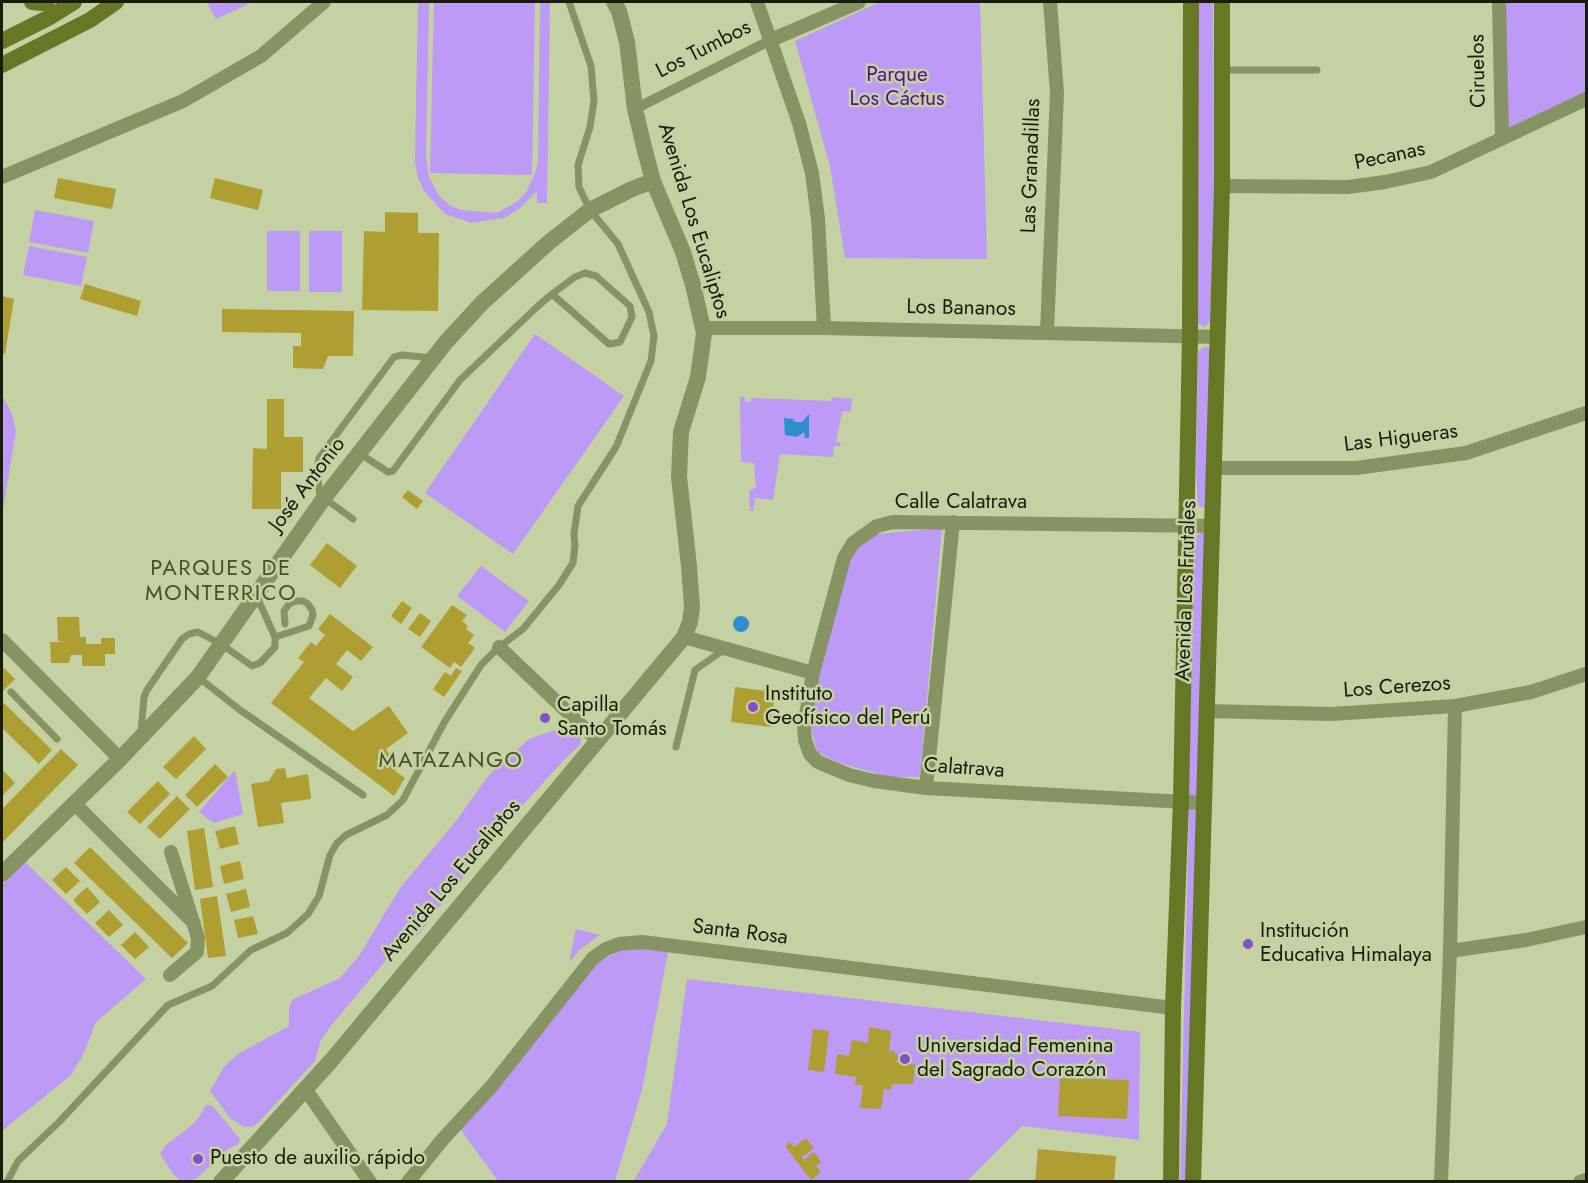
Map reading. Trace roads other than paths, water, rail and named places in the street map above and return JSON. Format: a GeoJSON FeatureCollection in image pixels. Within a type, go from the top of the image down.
{"type":"FeatureCollection","features":[{"type":"Feature","properties":{"kind":"main road"},"geometry":{"type":"LineString","coordinates":[[32,2],[47,2]]}},
{"type":"Feature","properties":{"kind":"main road"},"geometry":{"type":"LineString","coordinates":[[2,41],[74,2]]}},
{"type":"Feature","properties":{"kind":"main road"},"geometry":{"type":"LineString","coordinates":[[2,65],[90,20],[116,2]]}},
{"type":"Feature","properties":{"kind":"main road","name":"Avenida Los Frutales"},"geometry":{"type":"LineString","coordinates":[[1171,1182],[1173,1008],[1181,801],[1190,336],[1191,2]]}},
{"type":"Feature","properties":{"kind":"main road","name":"Avenida Los Frutales"},"geometry":{"type":"LineString","coordinates":[[1193,1182],[1222,186],[1222,2]]}},
{"type":"Feature","properties":{"kind":"main road"},"geometry":{"type":"LineString","coordinates":[[1171,1158],[1177,1168],[1177,1182]]}},
{"type":"Feature","properties":{"kind":"street"},"geometry":{"type":"LineString","coordinates":[[2,177],[183,101],[261,56],[324,2]]}},
{"type":"Feature","properties":{"kind":"street","name":"Avenida Los Eucaliptos"},"geometry":{"type":"LineString","coordinates":[[221,1182],[306,1090],[684,638],[690,622],[692,608],[679,477],[681,432],[698,377],[704,333],[683,252],[654,181],[635,109],[627,42],[619,11],[614,2]]}},
{"type":"Feature","properties":{"kind":"street"},"geometry":{"type":"LineString","coordinates":[[757,2],[799,123],[812,173],[818,219],[825,328]]}},
{"type":"Feature","properties":{"kind":"street","name":"Los Tumbos"},"geometry":{"type":"LineString","coordinates":[[635,109],[771,40],[859,2]]}},
{"type":"Feature","properties":{"kind":"street","name":"Las Granadillas"},"geometry":{"type":"LineString","coordinates":[[1047,332],[1057,93],[1050,2]]}},
{"type":"Feature","properties":{"kind":"street","name":"Ciruelos"},"geometry":{"type":"LineString","coordinates":[[1498,2],[1502,139]]}},
{"type":"Feature","properties":{"kind":"street","name":"Pecanas"},"geometry":{"type":"LineString","coordinates":[[1222,186],[1348,187],[1431,172],[1587,99]]}},
{"type":"Feature","properties":{"kind":"street","name":"José Antonio"},"geometry":{"type":"LineString","coordinates":[[2,874],[140,739],[198,677],[323,500],[434,358],[482,303],[548,243],[590,210],[654,181]]}},
{"type":"Feature","properties":{"kind":"street","name":"Los Bananos"},"geometry":{"type":"LineString","coordinates":[[703,328],[825,328],[1218,337]]}},
{"type":"Feature","properties":{"kind":"street","name":"Las Higueras"},"geometry":{"type":"LineString","coordinates":[[1214,468],[1356,468],[1466,453],[1587,412]]}},
{"type":"Feature","properties":{"kind":"street","name":"Calle Calatrava"},"geometry":{"type":"LineString","coordinates":[[813,673],[844,558],[853,543],[877,526],[893,522],[953,522],[1212,526]]}},
{"type":"Feature","properties":{"kind":"street"},"geometry":{"type":"LineString","coordinates":[[926,788],[953,522]]}},
{"type":"Feature","properties":{"kind":"street"},"geometry":{"type":"LineString","coordinates":[[684,638],[813,673]]}},
{"type":"Feature","properties":{"kind":"street"},"geometry":{"type":"LineString","coordinates":[[2,640],[120,759]]}},
{"type":"Feature","properties":{"kind":"street"},"geometry":{"type":"LineString","coordinates":[[499,647],[598,741]]}},
{"type":"Feature","properties":{"kind":"street","name":"Calatrava"},"geometry":{"type":"LineString","coordinates":[[813,673],[804,727],[807,747],[818,762],[849,775],[926,788],[1204,803]]}},
{"type":"Feature","properties":{"kind":"street","name":"Los Cerezos"},"geometry":{"type":"LineString","coordinates":[[1206,711],[1331,714],[1455,706],[1531,692],[1587,674]]}},
{"type":"Feature","properties":{"kind":"street"},"geometry":{"type":"LineString","coordinates":[[1441,1182],[1450,951],[1455,706]]}},
{"type":"Feature","properties":{"kind":"street"},"geometry":{"type":"LineString","coordinates":[[75,804],[194,923]]}},
{"type":"Feature","properties":{"kind":"street"},"geometry":{"type":"LineString","coordinates":[[170,975],[197,952],[198,938],[171,852]]}},
{"type":"Feature","properties":{"kind":"street"},"geometry":{"type":"LineString","coordinates":[[1450,951],[1526,940],[1587,927]]}},
{"type":"Feature","properties":{"kind":"street","name":"Santa Rosa"},"geometry":{"type":"LineString","coordinates":[[408,1182],[443,1139],[491,1087],[593,958],[606,949],[620,944],[642,942],[1173,1008]]}},
{"type":"Feature","properties":{"kind":"street"},"geometry":{"type":"LineString","coordinates":[[306,1090],[370,1182]]}},
{"type":"Feature","properties":{"kind":"street"},"geometry":{"type":"LineString","coordinates":[[1580,1182],[1587,1180]]}},
{"type":"Feature","properties":{"kind":"lane"},"geometry":{"type":"LineString","coordinates":[[7,1182],[18,1161],[59,1122],[168,1005],[212,986],[250,950],[287,933],[309,914],[319,896],[330,855],[337,843],[346,835],[387,815],[403,800],[444,721],[481,665],[499,647],[523,629],[559,585],[573,563],[575,545],[573,534],[578,506],[616,447],[651,361],[654,336],[649,312],[618,244],[590,210],[579,187],[578,165],[590,127],[592,110],[591,66],[569,2]]}},
{"type":"Feature","properties":{"kind":"lane"},"geometry":{"type":"LineString","coordinates":[[1222,70],[1317,70]]}},
{"type":"Feature","properties":{"kind":"lane"},"geometry":{"type":"LineString","coordinates":[[359,453],[388,472],[397,468],[460,380],[552,294],[575,277],[585,273],[596,276],[630,306],[632,317],[620,342],[609,344],[552,294]]}},
{"type":"Feature","properties":{"kind":"lane"},"geometry":{"type":"LineString","coordinates":[[352,519],[323,500],[317,470],[319,458],[394,357],[402,355],[434,358]]}},
{"type":"Feature","properties":{"kind":"lane"},"geometry":{"type":"LineString","coordinates":[[140,739],[144,697],[147,690],[182,639],[189,634],[198,632],[221,644],[252,666],[275,647],[275,637],[256,595]]}},
{"type":"Feature","properties":{"kind":"lane"},"geometry":{"type":"LineString","coordinates":[[275,637],[309,626],[312,610],[309,604],[296,601],[289,604],[284,610],[285,624]]}},
{"type":"Feature","properties":{"kind":"lane"},"geometry":{"type":"LineString","coordinates":[[676,747],[694,670],[725,649]]}},
{"type":"Feature","properties":{"kind":"lane"},"geometry":{"type":"LineString","coordinates":[[198,677],[240,710],[363,795]]}},
{"type":"Feature","properties":{"kind":"lane"},"geometry":{"type":"LineString","coordinates":[[11,692],[57,739]]}},
{"type":"Feature","properties":{"kind":"water"},"geometry":{"type":"Polygon","coordinates":[[[809,414],[809,438],[805,438],[804,432],[797,437],[785,435],[784,418],[802,422],[809,414]]]}},
{"type":"Feature","properties":{"kind":"water"},"geometry":{"type":"Polygon","coordinates":[[[738,616],[744,616],[749,624],[747,630],[738,632],[733,627],[733,621],[738,616]]]}},
{"type":"Feature","properties":{"kind":"place","name":"Instituto Geofísico del Perú"},"geometry":{"type":"Point","coordinates":[753,707]}},
{"type":"Feature","properties":{"kind":"place","name":"Capilla Santo Tomás"},"geometry":{"type":"Point","coordinates":[545,718]}},
{"type":"Feature","properties":{"kind":"place","name":"Institución Educativa Himalaya"},"geometry":{"type":"Point","coordinates":[1248,944]}},
{"type":"Feature","properties":{"kind":"place","name":"Universidad Femenina del Sagrado Corazón"},"geometry":{"type":"Point","coordinates":[905,1059]}},
{"type":"Feature","properties":{"kind":"place","name":"Puesto de auxilio rápido"},"geometry":{"type":"Point","coordinates":[198,1159]}},
{"type":"Feature","properties":{"kind":"district","name":"PARQUES DE MONTERRICO"},"geometry":{"type":"Point","coordinates":[221,582]}},
{"type":"Feature","properties":{"kind":"district","name":"MATAZANGO"},"geometry":{"type":"Point","coordinates":[451,762]}},
{"type":"Feature","properties":{"kind":"park label","name":"Parque Los Cáctus"},"geometry":{"type":"Point","coordinates":[897,88]}}]}
